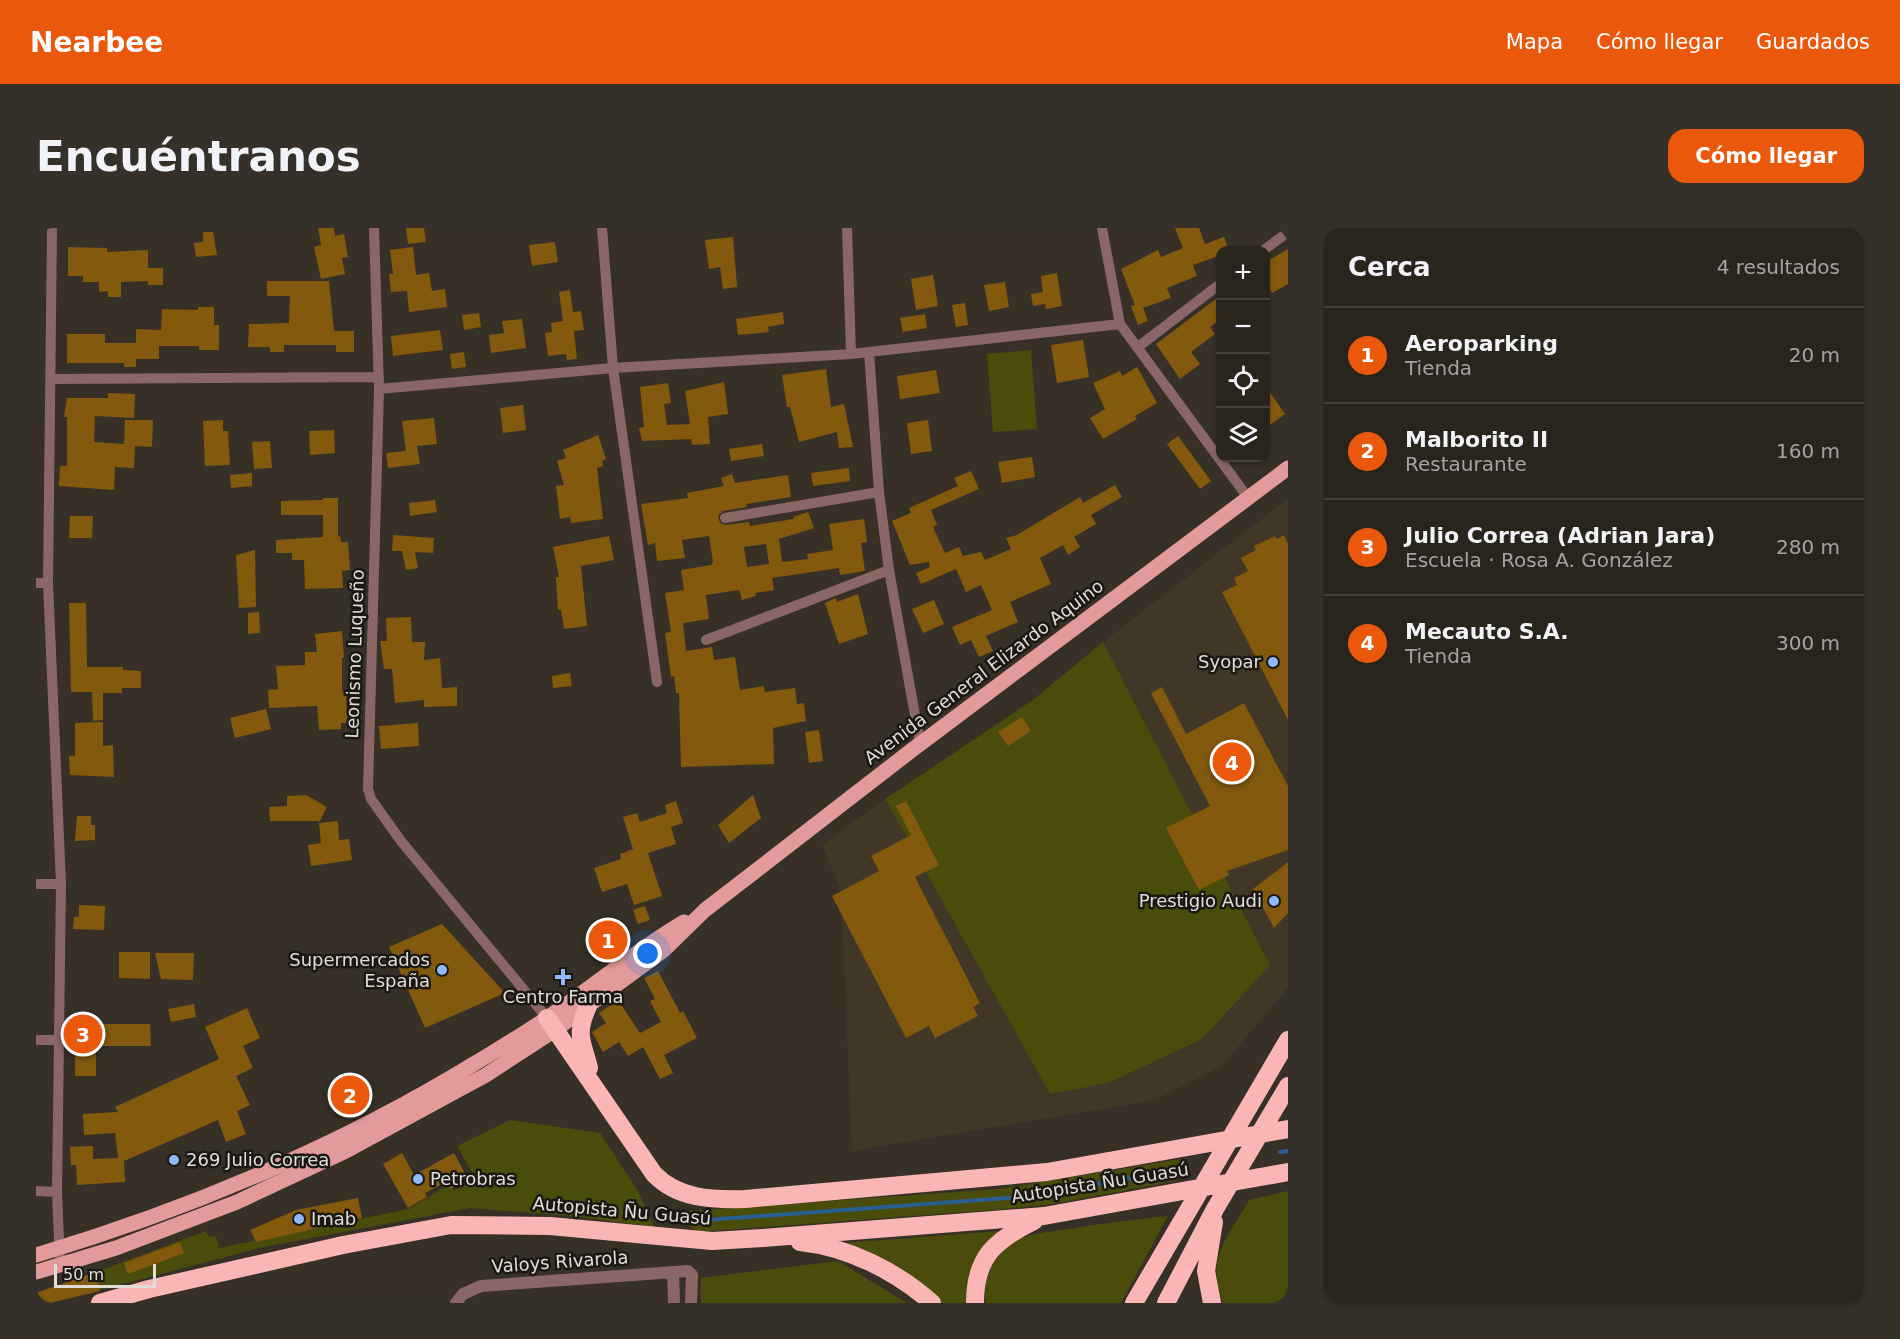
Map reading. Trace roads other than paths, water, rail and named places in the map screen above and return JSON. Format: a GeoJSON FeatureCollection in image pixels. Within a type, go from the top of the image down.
{"type":"FeatureCollection","features":[{"type":"Feature","properties":{"kind":"highway"},"geometry":{"type":"LineString","coordinates":[[588,1006],[581,1022],[579,1035],[594,1087]]}},
{"type":"Feature","properties":{"kind":"highway","name":"Autopista Ñu Guasú"},"geometry":{"type":"LineString","coordinates":[[551,1024],[640,1157],[663,1183],[672,1189],[697,1197],[726,1199],[1047,1172],[1284,1129]]}},
{"type":"Feature","properties":{"kind":"highway"},"geometry":{"type":"LineString","coordinates":[[1134,1303],[1288,1040]]}},
{"type":"Feature","properties":{"kind":"highway"},"geometry":{"type":"LineString","coordinates":[[1166,1303],[1215,1209],[1288,1086]]}},
{"type":"Feature","properties":{"kind":"highway","name":"Autopista Ñu Guasú"},"geometry":{"type":"LineString","coordinates":[[100,1303],[149,1289],[343,1245],[451,1225],[550,1226],[663,1238],[712,1240],[762,1238],[1044,1215],[1288,1172]]}},
{"type":"Feature","properties":{"kind":"highway"},"geometry":{"type":"LineString","coordinates":[[1212,1303],[1206,1271],[1215,1209]]}},
{"type":"Feature","properties":{"kind":"highway"},"geometry":{"type":"LineString","coordinates":[[975,1303],[978,1271],[987,1255],[1012,1232],[1044,1215]]}},
{"type":"Feature","properties":{"kind":"highway"},"geometry":{"type":"LineString","coordinates":[[762,1238],[816,1244],[868,1260],[915,1288],[932,1303]]}},
{"type":"Feature","properties":{"kind":"main road","name":"Avenida General Elizardo Aquino"},"geometry":{"type":"LineString","coordinates":[[36,1255],[230,1187],[339,1136],[588,1006],[664,950],[705,910],[920,744],[1288,468]]}},
{"type":"Feature","properties":{"kind":"main road","name":"Avenida General Elizardo Aquino"},"geometry":{"type":"LineString","coordinates":[[36,1272],[213,1212],[346,1151],[486,1075],[656,938],[705,910]]}},
{"type":"Feature","properties":{"kind":"main road"},"geometry":{"type":"LineString","coordinates":[[339,1136],[346,1151]]}},
{"type":"Feature","properties":{"kind":"street"},"geometry":{"type":"LineString","coordinates":[[52,228],[48,583],[61,884],[57,1040],[57,1192],[60,1265]]}},
{"type":"Feature","properties":{"kind":"street","name":"Leonismo Luqueño"},"geometry":{"type":"LineString","coordinates":[[374,228],[379,389],[368,789],[378,809],[401,840],[551,1024]]}},
{"type":"Feature","properties":{"kind":"street"},"geometry":{"type":"LineString","coordinates":[[602,228],[613,368],[657,682]]}},
{"type":"Feature","properties":{"kind":"street"},"geometry":{"type":"LineString","coordinates":[[847,228],[851,354]]}},
{"type":"Feature","properties":{"kind":"street"},"geometry":{"type":"LineString","coordinates":[[1102,228],[1120,324],[1249,499]]}},
{"type":"Feature","properties":{"kind":"street"},"geometry":{"type":"LineString","coordinates":[[1269,246],[1288,232]]}},
{"type":"Feature","properties":{"kind":"street"},"geometry":{"type":"LineString","coordinates":[[1138,347],[1216,288]]}},
{"type":"Feature","properties":{"kind":"street"},"geometry":{"type":"LineString","coordinates":[[379,389],[613,368],[851,354],[1120,324]]}},
{"type":"Feature","properties":{"kind":"street"},"geometry":{"type":"LineString","coordinates":[[869,352],[879,492],[889,570],[920,744]]}},
{"type":"Feature","properties":{"kind":"street"},"geometry":{"type":"LineString","coordinates":[[51,379],[379,377]]}},
{"type":"Feature","properties":{"kind":"street"},"geometry":{"type":"LineString","coordinates":[[725,518],[879,492]]}},
{"type":"Feature","properties":{"kind":"street"},"geometry":{"type":"LineString","coordinates":[[706,640],[889,570]]}},
{"type":"Feature","properties":{"kind":"street"},"geometry":{"type":"LineString","coordinates":[[36,583],[48,583]]}},
{"type":"Feature","properties":{"kind":"street"},"geometry":{"type":"LineString","coordinates":[[36,884],[61,884]]}},
{"type":"Feature","properties":{"kind":"street"},"geometry":{"type":"LineString","coordinates":[[36,1040],[57,1040]]}},
{"type":"Feature","properties":{"kind":"street"},"geometry":{"type":"LineString","coordinates":[[36,1191],[57,1192]]}},
{"type":"Feature","properties":{"kind":"street"},"geometry":{"type":"LineString","coordinates":[[674,1303],[673,1272],[690,1273],[692,1303]]}},
{"type":"Feature","properties":{"kind":"street","name":"Valoys Rivarola"},"geometry":{"type":"LineString","coordinates":[[456,1303],[463,1294],[481,1286],[673,1272]]}},
{"type":"Feature","properties":{"kind":"waterway"},"geometry":{"type":"LineString","coordinates":[[1280,1152],[1288,1151]]}},
{"type":"Feature","properties":{"kind":"waterway"},"geometry":{"type":"LineString","coordinates":[[692,1221],[1023,1197],[1178,1170]]}},
{"type":"Feature","properties":{"kind":"place","name":"Syopar"},"geometry":{"type":"Point","coordinates":[1273,662]}},
{"type":"Feature","properties":{"kind":"place","name":"Mecauto S.A."},"geometry":{"type":"Point","coordinates":[1232,762]}},
{"type":"Feature","properties":{"kind":"place","name":"Prestigio Audi"},"geometry":{"type":"Point","coordinates":[1274,901]}},
{"type":"Feature","properties":{"kind":"place","name":"Aeroparking"},"geometry":{"type":"Point","coordinates":[608,940]}},
{"type":"Feature","properties":{"kind":"place","name":"Supermercados España"},"geometry":{"type":"Point","coordinates":[442,970]}},
{"type":"Feature","properties":{"kind":"place","name":"Centro Farma"},"geometry":{"type":"Point","coordinates":[563,977]}},
{"type":"Feature","properties":{"kind":"place","name":"Julio Correa (Adrian Jara)"},"geometry":{"type":"Point","coordinates":[83,1034]}},
{"type":"Feature","properties":{"kind":"place","name":"Malborito II"},"geometry":{"type":"Point","coordinates":[350,1095]}},
{"type":"Feature","properties":{"kind":"place","name":"269 Julio Correa"},"geometry":{"type":"Point","coordinates":[174,1160]}},
{"type":"Feature","properties":{"kind":"place","name":"Petrobras"},"geometry":{"type":"Point","coordinates":[418,1179]}},
{"type":"Feature","properties":{"kind":"place","name":"Imab"},"geometry":{"type":"Point","coordinates":[299,1219]}}]}
